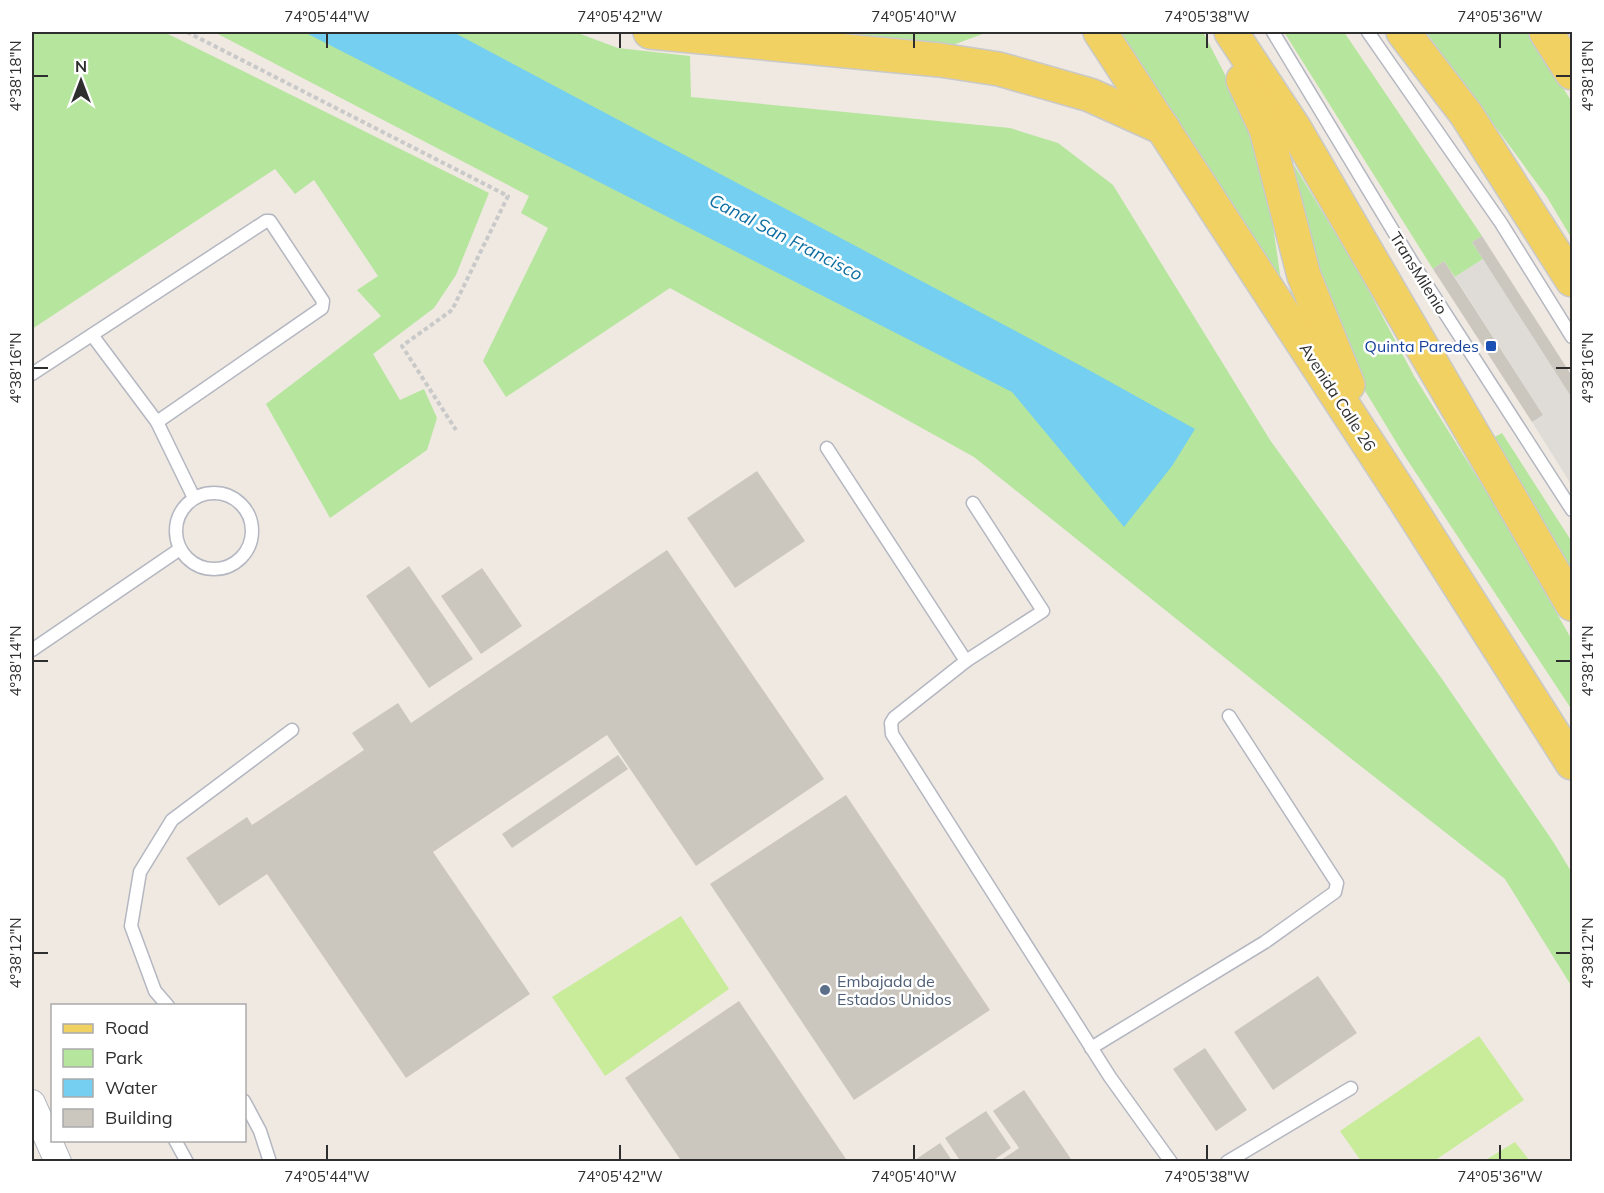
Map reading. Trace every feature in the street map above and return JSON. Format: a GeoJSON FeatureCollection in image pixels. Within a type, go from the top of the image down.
{"type":"FeatureCollection","features":[{"type":"Feature","properties":{"kind":"main road"},"geometry":{"type":"LineString","coordinates":[[650,32],[940,60],[999,69],[1096,97],[1163,128]]}},
{"type":"Feature","properties":{"kind":"main road","name":"Avenida Calle 26"},"geometry":{"type":"LineString","coordinates":[[1100,32],[1405,500],[1572,763]]}},
{"type":"Feature","properties":{"kind":"main road"},"geometry":{"type":"LineString","coordinates":[[1221,32],[1266,129],[1304,276],[1316,308],[1342,372],[1405,500]]}},
{"type":"Feature","properties":{"kind":"main road"},"geometry":{"type":"LineString","coordinates":[[1231,32],[1295,129],[1572,604]]}},
{"type":"Feature","properties":{"kind":"main road"},"geometry":{"type":"LineString","coordinates":[[1403,32],[1466,114],[1572,280]]}},
{"type":"Feature","properties":{"kind":"main road"},"geometry":{"type":"LineString","coordinates":[[1546,32],[1572,73]]}},
{"type":"Feature","properties":{"kind":"street"},"geometry":{"type":"LineString","coordinates":[[32,1103],[58,1161]]}},
{"type":"Feature","properties":{"kind":"lane","name":"TransMilenio"},"geometry":{"type":"LineString","coordinates":[[1273,32],[1412,262],[1572,510]]}},
{"type":"Feature","properties":{"kind":"lane"},"geometry":{"type":"LineString","coordinates":[[1368,32],[1501,222],[1572,337]]}},
{"type":"Feature","properties":{"kind":"lane"},"geometry":{"type":"LineString","coordinates":[[32,374],[266,221],[273,223],[323,301],[322,308],[157,422]]}},
{"type":"Feature","properties":{"kind":"lane"},"geometry":{"type":"LineString","coordinates":[[92,334],[157,422],[194,498]]}},
{"type":"Feature","properties":{"kind":"lane"},"geometry":{"type":"LineString","coordinates":[[827,448],[966,661]]}},
{"type":"Feature","properties":{"kind":"lane"},"geometry":{"type":"LineString","coordinates":[[208,493],[224,493],[238,500],[248,512],[253,526],[252,542],[245,555],[233,566],[218,570],[203,569],[189,561],[180,549],[176,536],[177,521],[183,508],[194,498],[208,493]]}},
{"type":"Feature","properties":{"kind":"lane"},"geometry":{"type":"LineString","coordinates":[[973,503],[1043,611],[966,661],[894,718],[891,723],[892,734],[1091,1048],[1172,1161]]}},
{"type":"Feature","properties":{"kind":"lane"},"geometry":{"type":"LineString","coordinates":[[32,650],[180,549]]}},
{"type":"Feature","properties":{"kind":"lane"},"geometry":{"type":"LineString","coordinates":[[1091,1048],[1265,942],[1335,891],[1337,883],[1229,716]]}},
{"type":"Feature","properties":{"kind":"lane"},"geometry":{"type":"LineString","coordinates":[[167,1004],[155,991],[131,926],[140,872],[172,820],[292,729]]}},
{"type":"Feature","properties":{"kind":"lane"},"geometry":{"type":"LineString","coordinates":[[1227,1161],[1351,1088]]}},
{"type":"Feature","properties":{"kind":"lane"},"geometry":{"type":"LineString","coordinates":[[246,1105],[260,1131],[270,1161]]}},
{"type":"Feature","properties":{"kind":"lane"},"geometry":{"type":"LineString","coordinates":[[176,1142],[187,1161]]}},
{"type":"Feature","properties":{"kind":"path"},"geometry":{"type":"LineString","coordinates":[[187,32],[508,196],[452,310],[402,346],[456,430]]}},
{"type":"Feature","properties":{"kind":"green space"},"geometry":{"type":"Polygon","coordinates":[[[32,32],[164,32],[489,193],[456,275],[434,308],[373,354],[400,400],[424,389],[437,418],[427,450],[330,518],[266,404],[381,316],[357,290],[378,276],[314,180],[295,194],[275,169],[32,329],[32,32]]]}},
{"type":"Feature","properties":{"kind":"green space"},"geometry":{"type":"Polygon","coordinates":[[[214,32],[575,32],[618,48],[690,56],[691,97],[1010,128],[1058,143],[1113,185],[1270,440],[1442,679],[1554,843],[1572,873],[1572,987],[1505,879],[974,457],[670,288],[506,397],[483,361],[548,228],[521,213],[529,196],[214,32]]]}},
{"type":"Feature","properties":{"kind":"green space"},"geometry":{"type":"Polygon","coordinates":[[[835,32],[988,32],[950,46],[835,32]]]}},
{"type":"Feature","properties":{"kind":"green space"},"geometry":{"type":"Polygon","coordinates":[[[1116,32],[1203,32],[1236,96],[1268,191],[1284,302],[1116,32]]]}},
{"type":"Feature","properties":{"kind":"green space"},"geometry":{"type":"Polygon","coordinates":[[[1284,32],[1344,32],[1482,236],[1472,242],[1483,259],[1455,277],[1444,261],[1433,269],[1284,32]]]}},
{"type":"Feature","properties":{"kind":"green space"},"geometry":{"type":"Polygon","coordinates":[[[1426,32],[1527,32],[1572,102],[1572,239],[1547,197],[1426,32]]]}},
{"type":"Feature","properties":{"kind":"green space"},"geometry":{"type":"Polygon","coordinates":[[[1294,165],[1361,276],[1414,376],[1494,504],[1572,640],[1572,710],[1404,455],[1350,366],[1317,266],[1294,165]]]}},
{"type":"Feature","properties":{"kind":"green space"},"geometry":{"type":"Polygon","coordinates":[[[1502,433],[1572,542],[1572,581],[1489,440],[1502,433]]]}},
{"type":"Feature","properties":{"kind":"green space"},"geometry":{"type":"Polygon","coordinates":[[[681,916],[729,989],[605,1076],[552,997],[681,916]]]}},
{"type":"Feature","properties":{"kind":"green space"},"geometry":{"type":"Polygon","coordinates":[[[1479,1036],[1524,1100],[1434,1161],[1361,1161],[1340,1131],[1479,1036]]]}},
{"type":"Feature","properties":{"kind":"green space"},"geometry":{"type":"Polygon","coordinates":[[[1515,1142],[1530,1161],[1484,1161],[1515,1142]]]}},
{"type":"Feature","properties":{"kind":"shaded area"},"geometry":{"type":"Polygon","coordinates":[[[1483,259],[1572,395],[1572,486],[1532,422],[1543,415],[1455,277],[1483,259]]]}},
{"type":"Feature","properties":{"kind":"water","name":"Canal San Francisco"},"geometry":{"type":"Polygon","coordinates":[[[304,32],[453,32],[1087,369],[1195,429],[1172,466],[1124,527],[1012,392],[304,32]]]}},
{"type":"Feature","properties":{"kind":"building","name":"Quinta Paredes"},"geometry":{"type":"Polygon","coordinates":[[[1482,236],[1572,376],[1572,398],[1472,242],[1482,236]]]}},
{"type":"Feature","properties":{"kind":"building","name":"Quinta Paredes"},"geometry":{"type":"Polygon","coordinates":[[[1444,261],[1543,415],[1532,422],[1433,269],[1444,261]]]}},
{"type":"Feature","properties":{"kind":"building"},"geometry":{"type":"Polygon","coordinates":[[[757,471],[805,541],[735,588],[687,518],[757,471]]]}},
{"type":"Feature","properties":{"kind":"building"},"geometry":{"type":"Polygon","coordinates":[[[667,550],[824,779],[696,866],[607,735],[433,852],[530,994],[406,1078],[267,874],[219,906],[186,858],[247,817],[252,825],[364,750],[352,733],[398,703],[411,723],[667,550]]]}},
{"type":"Feature","properties":{"kind":"building"},"geometry":{"type":"Polygon","coordinates":[[[409,566],[473,659],[429,688],[366,596],[409,566]]]}},
{"type":"Feature","properties":{"kind":"building"},"geometry":{"type":"Polygon","coordinates":[[[482,568],[522,626],[481,654],[441,596],[482,568]]]}},
{"type":"Feature","properties":{"kind":"building"},"geometry":{"type":"Polygon","coordinates":[[[618,755],[628,769],[512,848],[502,834],[618,755]]]}},
{"type":"Feature","properties":{"kind":"building"},"geometry":{"type":"Polygon","coordinates":[[[846,795],[990,1010],[854,1100],[710,884],[846,795]]]}},
{"type":"Feature","properties":{"kind":"building"},"geometry":{"type":"Polygon","coordinates":[[[1318,976],[1357,1033],[1273,1090],[1234,1032],[1318,976]]]}},
{"type":"Feature","properties":{"kind":"building"},"geometry":{"type":"Polygon","coordinates":[[[739,1001],[848,1162],[682,1162],[625,1078],[739,1001]]]}},
{"type":"Feature","properties":{"kind":"building"},"geometry":{"type":"Polygon","coordinates":[[[1205,1048],[1247,1110],[1216,1131],[1173,1069],[1205,1048]]]}},
{"type":"Feature","properties":{"kind":"building"},"geometry":{"type":"Polygon","coordinates":[[[1024,1090],[1073,1162],[998,1162],[1019,1148],[993,1111],[1024,1090]]]}},
{"type":"Feature","properties":{"kind":"building"},"geometry":{"type":"Polygon","coordinates":[[[986,1111],[1011,1148],[991,1162],[961,1162],[945,1138],[986,1111]]]}},
{"type":"Feature","properties":{"kind":"building"},"geometry":{"type":"Polygon","coordinates":[[[940,1143],[953,1162],[912,1162],[940,1143]]]}},
{"type":"Feature","properties":{"kind":"place","name":"Quinta Paredes"},"geometry":{"type":"Point","coordinates":[1491,346]}},
{"type":"Feature","properties":{"kind":"place","name":"Embajada de Estados Unidos"},"geometry":{"type":"Point","coordinates":[825,990]}}]}
